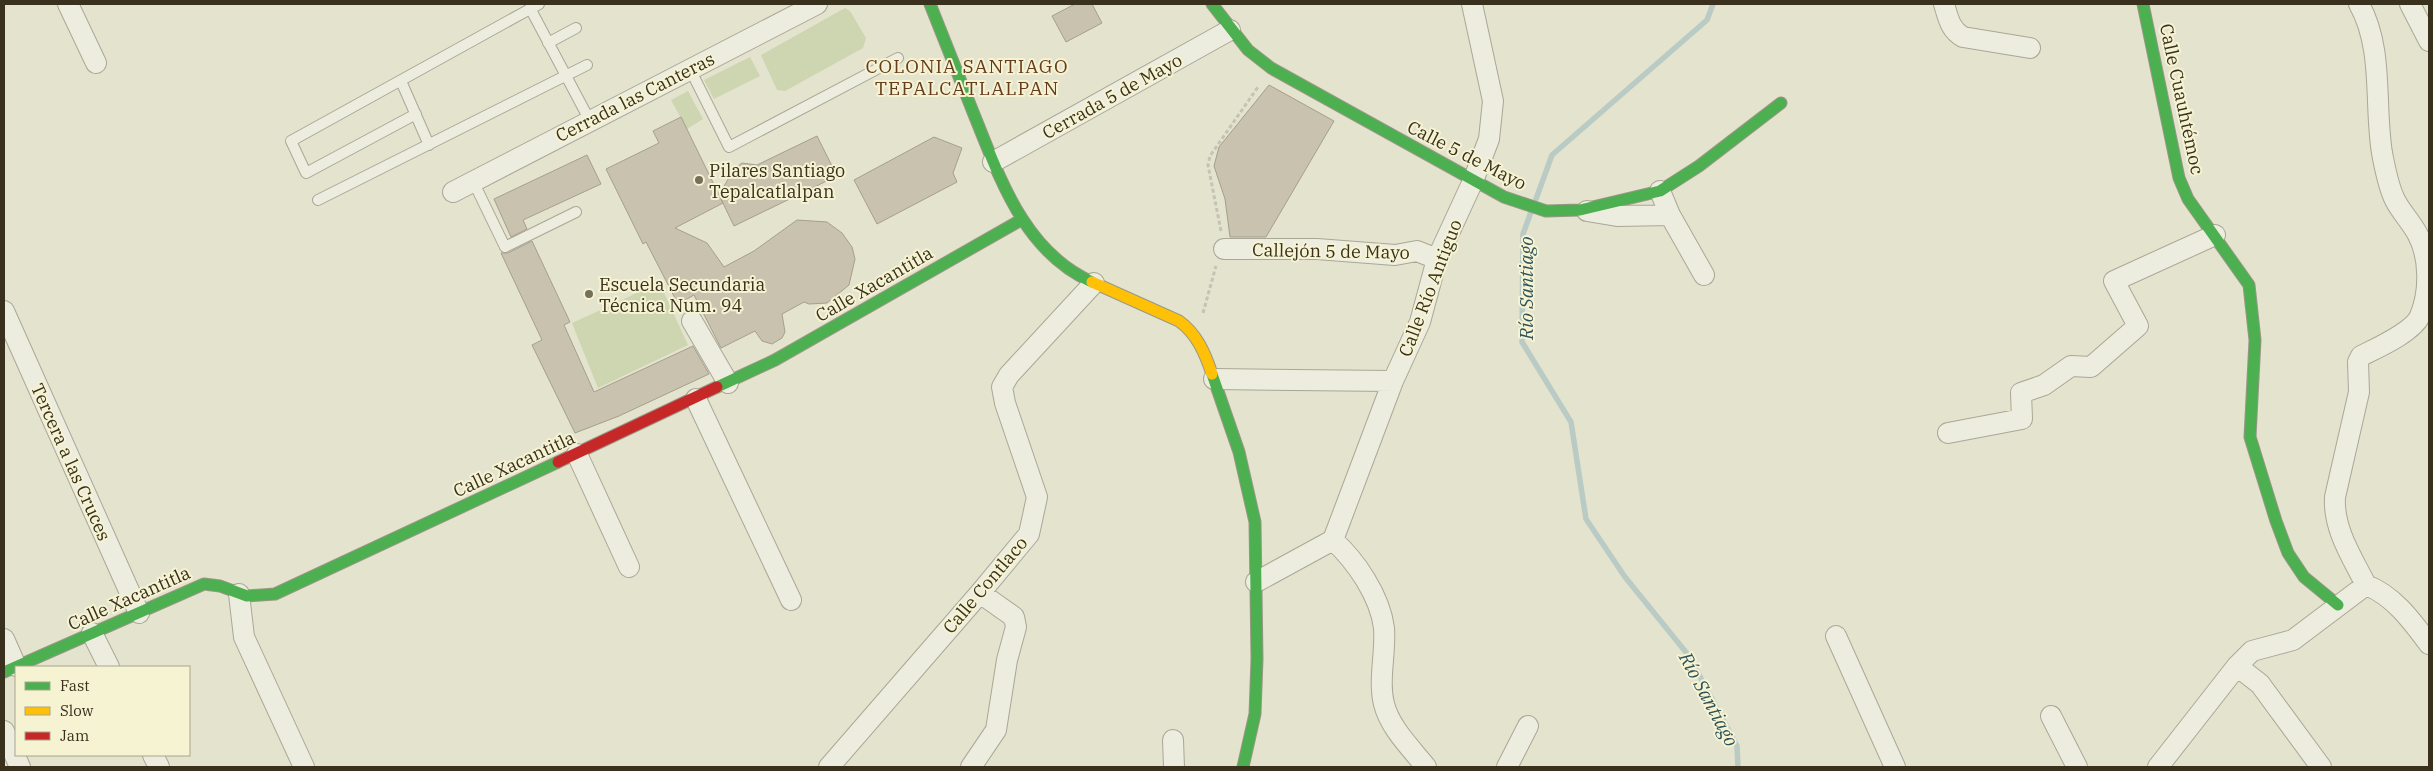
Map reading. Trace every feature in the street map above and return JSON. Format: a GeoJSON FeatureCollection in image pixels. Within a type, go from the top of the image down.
{"type":"FeatureCollection","features":[{"type":"Feature","properties":{"kind":"street"},"geometry":{"type":"LineString","coordinates":[[68,4],[96,63]]}},
{"type":"Feature","properties":{"kind":"street","name":"Cerrada las Canteras"},"geometry":{"type":"LineString","coordinates":[[453,192],[817,4]]}},
{"type":"Feature","properties":{"kind":"street"},"geometry":{"type":"LineString","coordinates":[[930,4],[993,162],[1021,220],[1054,259],[1076,275],[1179,321],[1197,337],[1206,355],[1248,482],[1255,522],[1257,660],[1255,714],[1243,767]]}},
{"type":"Feature","properties":{"kind":"street","name":"Calle 5 de Mayo"},"geometry":{"type":"LineString","coordinates":[[1212,4],[1230,30],[1248,50],[1272,68],[1473,181],[1504,197],[1546,211],[1580,210],[1660,191],[1699,166],[1781,103]]}},
{"type":"Feature","properties":{"kind":"street","name":"Calle Río Antiguo"},"geometry":{"type":"LineString","coordinates":[[1333,540],[1393,381],[1420,322],[1437,259],[1473,181],[1489,139],[1493,101],[1472,4]]}},
{"type":"Feature","properties":{"kind":"street"},"geometry":{"type":"LineString","coordinates":[[1944,4],[1951,26],[1963,38],[2030,48]]}},
{"type":"Feature","properties":{"kind":"street","name":"Calle Cuauhtémoc"},"geometry":{"type":"LineString","coordinates":[[2143,4],[2180,178],[2188,199],[2249,285],[2255,340],[2250,437],[2266,494],[2288,553],[2304,576],[2338,605]]}},
{"type":"Feature","properties":{"kind":"street"},"geometry":{"type":"LineString","coordinates":[[2359,4],[2365,15],[2378,73],[2382,153],[2389,184],[2395,200],[2419,236],[2427,268],[2427,282],[2420,315],[2415,325],[2362,356],[2358,362],[2360,392],[2335,497],[2334,512],[2339,530],[2366,585],[2377,589],[2409,617],[2429,644]]}},
{"type":"Feature","properties":{"kind":"street"},"geometry":{"type":"LineString","coordinates":[[2418,12],[2429,41]]}},
{"type":"Feature","properties":{"kind":"street","name":"Cerrada 5 de Mayo"},"geometry":{"type":"LineString","coordinates":[[993,162],[1230,30]]}},
{"type":"Feature","properties":{"kind":"street"},"geometry":{"type":"LineString","coordinates":[[1660,191],[1670,215],[1704,275]]}},
{"type":"Feature","properties":{"kind":"street"},"geometry":{"type":"LineString","coordinates":[[1580,210],[1617,216],[1670,215]]}},
{"type":"Feature","properties":{"kind":"street","name":"Calle Xacantitla"},"geometry":{"type":"LineString","coordinates":[[17,666],[204,584],[222,584],[238,594],[257,597],[275,594],[728,384],[775,360],[1021,220]]}},
{"type":"Feature","properties":{"kind":"street"},"geometry":{"type":"LineString","coordinates":[[1948,432],[2022,419],[2021,393],[2044,385],[2071,366],[2091,367],[2138,326],[2114,281],[2215,235]]}},
{"type":"Feature","properties":{"kind":"street","name":"Callejón 5 de Mayo"},"geometry":{"type":"LineString","coordinates":[[1224,249],[1317,249],[1395,255],[1417,251],[1437,259]]}},
{"type":"Feature","properties":{"kind":"street","name":"Calle Contlaco"},"geometry":{"type":"LineString","coordinates":[[828,767],[980,594],[1029,534],[1038,497],[1002,387],[1009,375],[1094,283]]}},
{"type":"Feature","properties":{"kind":"street","name":"Tercera a las Cruces"},"geometry":{"type":"LineString","coordinates":[[4,311],[139,613]]}},
{"type":"Feature","properties":{"kind":"street"},"geometry":{"type":"LineString","coordinates":[[692,321],[728,384]]}},
{"type":"Feature","properties":{"kind":"street"},"geometry":{"type":"LineString","coordinates":[[1214,379],[1393,381]]}},
{"type":"Feature","properties":{"kind":"street"},"geometry":{"type":"LineString","coordinates":[[696,399],[792,600]]}},
{"type":"Feature","properties":{"kind":"street"},"geometry":{"type":"LineString","coordinates":[[577,454],[629,567]]}},
{"type":"Feature","properties":{"kind":"street"},"geometry":{"type":"LineString","coordinates":[[1256,582],[1333,540],[1346,552],[1375,600],[1384,627],[1384,702],[1386,709],[1394,726],[1426,767]]}},
{"type":"Feature","properties":{"kind":"street"},"geometry":{"type":"LineString","coordinates":[[2158,767],[2237,666],[2252,651],[2293,640],[2366,585]]}},
{"type":"Feature","properties":{"kind":"street"},"geometry":{"type":"LineString","coordinates":[[238,594],[244,637],[304,767]]}},
{"type":"Feature","properties":{"kind":"street"},"geometry":{"type":"LineString","coordinates":[[971,767],[996,730],[1007,660],[1016,627],[1014,617],[980,594]]}},
{"type":"Feature","properties":{"kind":"street"},"geometry":{"type":"LineString","coordinates":[[92,632],[109,666]]}},
{"type":"Feature","properties":{"kind":"street"},"geometry":{"type":"LineString","coordinates":[[1836,636],[1895,767]]}},
{"type":"Feature","properties":{"kind":"street"},"geometry":{"type":"LineString","coordinates":[[4,639],[10,669]]}},
{"type":"Feature","properties":{"kind":"street"},"geometry":{"type":"LineString","coordinates":[[2237,666],[2260,684],[2321,767]]}},
{"type":"Feature","properties":{"kind":"street"},"geometry":{"type":"LineString","coordinates":[[2051,716],[2077,767]]}},
{"type":"Feature","properties":{"kind":"street"},"geometry":{"type":"LineString","coordinates":[[1507,767],[1528,726]]}},
{"type":"Feature","properties":{"kind":"street"},"geometry":{"type":"LineString","coordinates":[[4,731],[15,756]]}},
{"type":"Feature","properties":{"kind":"street"},"geometry":{"type":"LineString","coordinates":[[1172,740],[1174,767]]}},
{"type":"Feature","properties":{"kind":"lane"},"geometry":{"type":"LineString","coordinates":[[416,114],[306,173],[291,141],[534,6],[548,42],[590,121]]}},
{"type":"Feature","properties":{"kind":"lane"},"geometry":{"type":"LineString","coordinates":[[548,42],[576,28]]}},
{"type":"Feature","properties":{"kind":"lane"},"geometry":{"type":"LineString","coordinates":[[690,69],[729,147],[898,58]]}},
{"type":"Feature","properties":{"kind":"lane"},"geometry":{"type":"LineString","coordinates":[[318,200],[587,65]]}},
{"type":"Feature","properties":{"kind":"lane"},"geometry":{"type":"LineString","coordinates":[[401,81],[429,145]]}},
{"type":"Feature","properties":{"kind":"lane"},"geometry":{"type":"LineString","coordinates":[[473,181],[505,247],[576,212]]}},
{"type":"Feature","properties":{"kind":"path"},"geometry":{"type":"LineString","coordinates":[[1197,337],[1217,263],[1224,249],[1208,166],[1210,156],[1272,68]]}},
{"type":"Feature","properties":{"kind":"green space"},"geometry":{"type":"Polygon","coordinates":[[[845,8],[850,11],[866,38],[863,48],[785,91],[777,90],[761,55],[845,8]]]}},
{"type":"Feature","properties":{"kind":"green space"},"geometry":{"type":"Polygon","coordinates":[[[750,57],[760,76],[714,99],[704,80],[750,57]]]}},
{"type":"Feature","properties":{"kind":"green space"},"geometry":{"type":"Polygon","coordinates":[[[688,91],[703,119],[687,129],[671,100],[688,91]]]}},
{"type":"Feature","properties":{"kind":"green space"},"geometry":{"type":"Polygon","coordinates":[[[659,282],[688,345],[598,388],[572,323],[659,282]]]}},
{"type":"Feature","properties":{"kind":"building"},"geometry":{"type":"Polygon","coordinates":[[[1075,4],[1092,4],[1102,23],[1066,42],[1052,16],[1075,4]]]}},
{"type":"Feature","properties":{"kind":"building"},"geometry":{"type":"Polygon","coordinates":[[[1269,85],[1334,121],[1266,237],[1230,237],[1225,199],[1214,166],[1219,147],[1269,85]]]}},
{"type":"Feature","properties":{"kind":"building"},"geometry":{"type":"Polygon","coordinates":[[[681,117],[723,203],[675,228],[707,243],[724,267],[754,251],[797,220],[827,222],[842,233],[852,247],[855,259],[849,285],[827,303],[809,304],[804,302],[782,314],[785,332],[782,338],[772,344],[762,341],[755,331],[721,348],[694,295],[678,304],[646,242],[643,244],[606,169],[659,143],[653,131],[681,117]]]}},
{"type":"Feature","properties":{"kind":"building"},"geometry":{"type":"Polygon","coordinates":[[[817,136],[837,176],[734,226],[719,195],[734,169],[742,163],[757,165],[817,136]]]}},
{"type":"Feature","properties":{"kind":"building"},"geometry":{"type":"Polygon","coordinates":[[[934,137],[962,148],[953,173],[957,182],[877,224],[854,180],[934,137]]]}},
{"type":"Feature","properties":{"kind":"building"},"geometry":{"type":"Polygon","coordinates":[[[587,155],[601,184],[523,220],[527,229],[511,237],[494,199],[587,155]]]}},
{"type":"Feature","properties":{"kind":"building"},"geometry":{"type":"Polygon","coordinates":[[[532,241],[570,322],[564,325],[594,392],[693,346],[709,374],[619,416],[575,433],[532,345],[542,340],[501,253],[508,253],[532,241]]]}},
{"type":"Feature","properties":{"kind":"waterway","name":"Río Santiago"},"geometry":{"type":"LineString","coordinates":[[1536,199],[1552,155],[1707,20],[1713,4]]}},
{"type":"Feature","properties":{"kind":"waterway","name":"Río Santiago"},"geometry":{"type":"LineString","coordinates":[[1531,212],[1523,234],[1522,342],[1571,422],[1586,519],[1625,577],[1689,656],[1737,746],[1738,767]]}},
{"type":"Feature","properties":{"kind":"traffic: fast"},"geometry":{"type":"LineString","coordinates":[[930,4],[995,166],[1018,212],[1049,253],[1069,269],[1092,282]]}},
{"type":"Feature","properties":{"kind":"traffic: fast"},"geometry":{"type":"LineString","coordinates":[[1212,4],[1248,50],[1271,68],[1504,197],[1546,211],[1580,210],[1660,191],[1699,166],[1781,103]]}},
{"type":"Feature","properties":{"kind":"traffic: fast"},"geometry":{"type":"LineString","coordinates":[[2143,4],[2179,178],[2188,199],[2249,285],[2255,340],[2250,437],[2276,521],[2288,553],[2304,577],[2338,605]]}},
{"type":"Feature","properties":{"kind":"traffic: fast"},"geometry":{"type":"LineString","coordinates":[[717,387],[775,360],[1021,220]]}},
{"type":"Feature","properties":{"kind":"traffic: fast"},"geometry":{"type":"LineString","coordinates":[[1212,374],[1239,452],[1255,522],[1257,659],[1255,714],[1243,767]]}},
{"type":"Feature","properties":{"kind":"traffic: fast"},"geometry":{"type":"LineString","coordinates":[[18,666],[204,584],[220,586],[247,596],[275,594],[558,462]]}},
{"type":"Feature","properties":{"kind":"traffic: fast"},"geometry":{"type":"LineString","coordinates":[[4,672],[15,667]]}},
{"type":"Feature","properties":{"kind":"traffic: slow"},"geometry":{"type":"LineString","coordinates":[[1092,282],[1179,321],[1200,344],[1212,374]]}},
{"type":"Feature","properties":{"kind":"traffic: jam"},"geometry":{"type":"LineString","coordinates":[[558,462],[717,387]]}},
{"type":"Feature","properties":{"kind":"place","name":"Pilares Santiago Tepalcatlalpan"},"geometry":{"type":"Point","coordinates":[699,180]}},
{"type":"Feature","properties":{"kind":"place","name":"Escuela Secundaria Técnica Num. 94"},"geometry":{"type":"Point","coordinates":[589,294]}},
{"type":"Feature","properties":{"kind":"district","name":"COLONIA SANTIAGO TEPALCATLALPAN"},"geometry":{"type":"Point","coordinates":[967,77]}}]}
